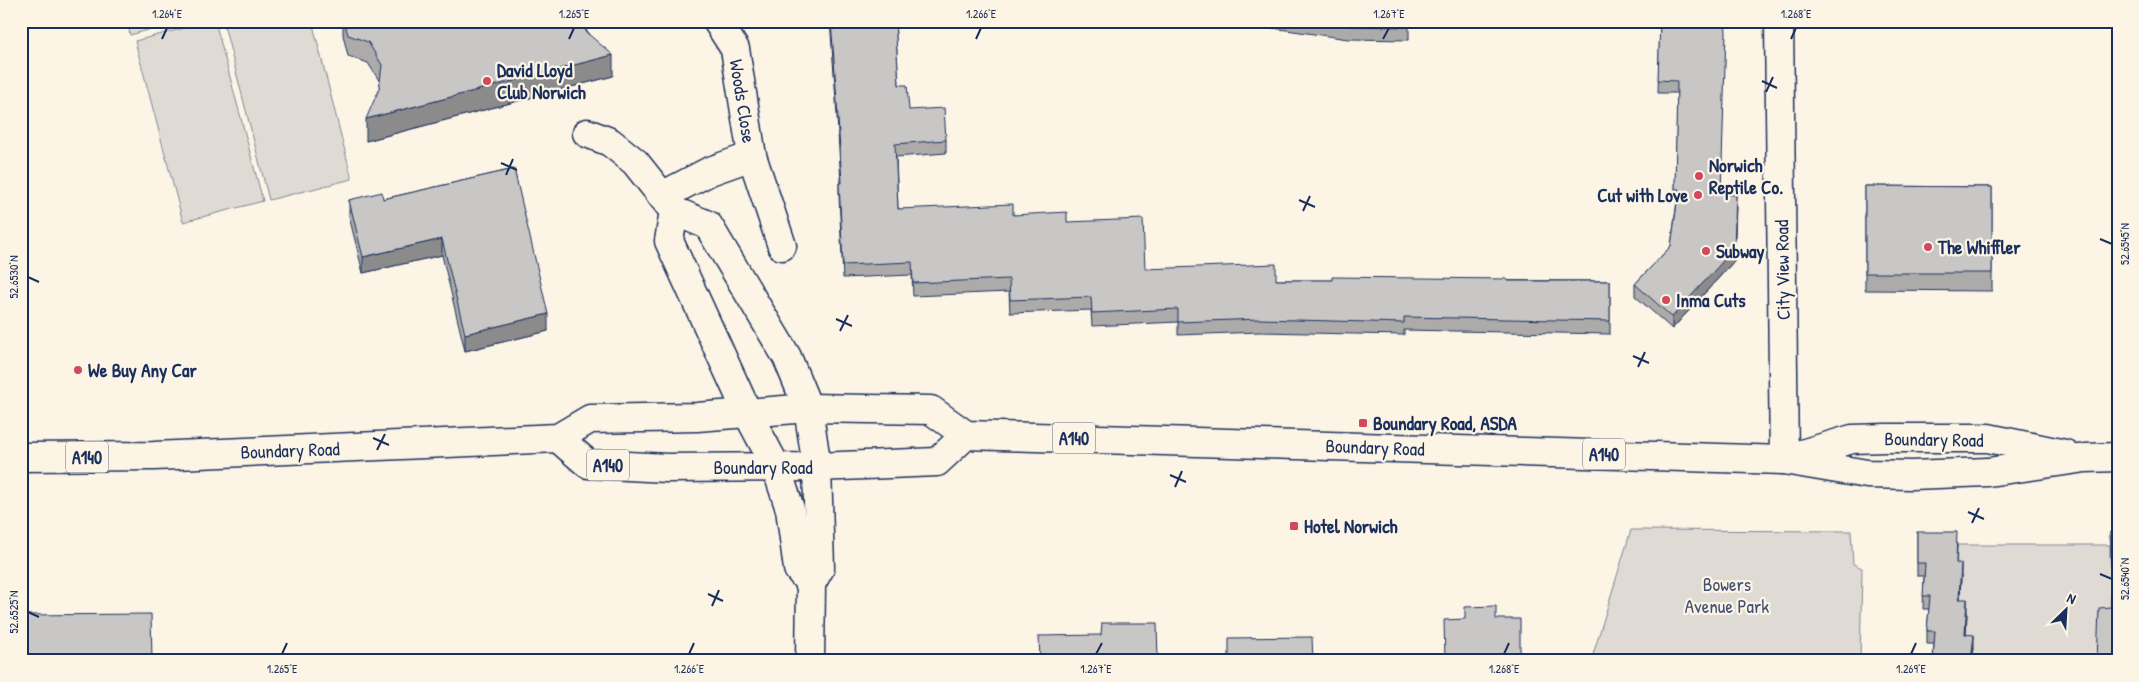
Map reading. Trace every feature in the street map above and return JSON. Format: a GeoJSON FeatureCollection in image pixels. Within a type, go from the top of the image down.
{"type":"FeatureCollection","features":[{"type":"Feature","properties":{"kind":"main road","name":"Woods Close"},"geometry":{"type":"LineString","coordinates":[[718,21],[735,49],[752,156],[782,246]]}},
{"type":"Feature","properties":{"kind":"main road","name":"City View Road"},"geometry":{"type":"LineString","coordinates":[[1779,21],[1784,460]]}},
{"type":"Feature","properties":{"kind":"main road"},"geometry":{"type":"LineString","coordinates":[[587,132],[610,142],[635,162],[668,204],[708,224],[787,357],[808,408],[817,467],[820,568],[811,584],[810,661]]}},
{"type":"Feature","properties":{"kind":"main road","name":"Woods Close"},"geometry":{"type":"LineString","coordinates":[[668,204],[710,171],[752,156]]}},
{"type":"Feature","properties":{"kind":"main road"},"geometry":{"type":"LineString","coordinates":[[668,204],[668,241],[748,414],[776,467],[790,509],[798,569],[811,584]]}},
{"type":"Feature","properties":{"kind":"main road","name":"Boundary Road"},"geometry":{"type":"LineString","coordinates":[[21,457],[154,456],[558,438],[590,419],[697,417],[808,408],[931,410],[966,435],[1784,460],[1867,474],[1911,475],[1988,472],[2085,458],[2118,457]]}},
{"type":"Feature","properties":{"kind":"main road","name":"Boundary Road"},"geometry":{"type":"LineString","coordinates":[[558,438],[588,464],[667,468],[817,467],[937,462],[966,435]]}},
{"type":"Feature","properties":{"kind":"main road","name":"Boundary Road"},"geometry":{"type":"LineString","coordinates":[[1784,460],[1852,439],[1886,438],[1988,438],[2085,458]]}},
{"type":"Feature","properties":{"kind":"green space"},"geometry":{"type":"Polygon","coordinates":[[[127,21],[182,21],[130,35],[127,21]]]}},
{"type":"Feature","properties":{"kind":"green space"},"geometry":{"type":"Polygon","coordinates":[[[215,21],[263,201],[183,222],[135,41],[215,21]]]}},
{"type":"Feature","properties":{"kind":"green space"},"geometry":{"type":"Polygon","coordinates":[[[223,21],[312,21],[352,179],[269,200],[223,21]]]}},
{"type":"Feature","properties":{"kind":"green space","name":"Bowers Avenue Park"},"geometry":{"type":"Polygon","coordinates":[[[1631,530],[1851,531],[1853,564],[1862,568],[1860,661],[1591,661],[1631,530]]]}},
{"type":"Feature","properties":{"kind":"green space"},"geometry":{"type":"Polygon","coordinates":[[[1957,545],[2110,545],[2111,620],[2097,657],[2060,655],[2097,658],[2096,661],[1972,661],[1962,633],[1958,604],[1957,545]]]}},
{"type":"Feature","properties":{"kind":"building","name":"David Lloyd Club Norwich"},"geometry":{"type":"Polygon","coordinates":[[[344,21],[581,21],[587,33],[613,55],[366,119],[379,89],[382,65],[368,42],[348,35],[344,21]]]}},
{"type":"Feature","properties":{"kind":"building"},"geometry":{"type":"Polygon","coordinates":[[[831,21],[895,21],[899,85],[907,85],[909,110],[944,108],[946,140],[895,144],[898,209],[1013,204],[1013,215],[1067,212],[1067,222],[1143,219],[1145,269],[1276,264],[1276,280],[1332,280],[1332,277],[1610,281],[1610,321],[1404,317],[1404,323],[1260,319],[1178,322],[1178,309],[1092,313],[1091,297],[1010,300],[1009,279],[913,283],[912,262],[843,265],[839,183],[842,183],[831,21]]]}},
{"type":"Feature","properties":{"kind":"building"},"geometry":{"type":"Polygon","coordinates":[[[1315,21],[1409,21],[1409,27],[1348,26],[1315,21]]]}},
{"type":"Feature","properties":{"kind":"building"},"geometry":{"type":"Polygon","coordinates":[[[1660,21],[1725,21],[1721,194],[1736,195],[1734,249],[1672,317],[1635,284],[1671,246],[1679,189],[1675,189],[1677,81],[1658,80],[1660,21]]]}},
{"type":"Feature","properties":{"kind":"building"},"geometry":{"type":"Polygon","coordinates":[[[514,169],[548,314],[465,334],[442,239],[363,257],[349,200],[382,192],[383,199],[514,169]]]}},
{"type":"Feature","properties":{"kind":"building","name":"The Whiffler"},"geometry":{"type":"Polygon","coordinates":[[[1865,186],[1992,187],[1992,273],[1865,273],[1865,186]]]}},
{"type":"Feature","properties":{"kind":"building"},"geometry":{"type":"Polygon","coordinates":[[[1917,532],[1957,532],[1956,563],[1961,564],[1959,599],[1967,599],[1965,634],[1974,635],[1971,661],[1933,661],[1935,631],[1927,631],[1930,596],[1923,596],[1925,563],[1917,563],[1917,532]]]}},
{"type":"Feature","properties":{"kind":"building"},"geometry":{"type":"Polygon","coordinates":[[[2110,532],[2118,532],[2118,661],[2097,661],[2099,608],[2111,607],[2112,569],[2110,532]]]}},
{"type":"Feature","properties":{"kind":"building"},"geometry":{"type":"Polygon","coordinates":[[[1496,606],[1496,619],[1520,619],[1520,661],[1445,661],[1444,620],[1465,619],[1465,607],[1496,606]]]}},
{"type":"Feature","properties":{"kind":"building"},"geometry":{"type":"Polygon","coordinates":[[[151,614],[152,661],[21,661],[21,615],[151,614]]]}},
{"type":"Feature","properties":{"kind":"building"},"geometry":{"type":"Polygon","coordinates":[[[1102,623],[1157,623],[1158,661],[1040,661],[1039,636],[1101,635],[1102,623]]]}},
{"type":"Feature","properties":{"kind":"building"},"geometry":{"type":"Polygon","coordinates":[[[1312,637],[1313,661],[1229,661],[1229,638],[1312,637]]]}},
{"type":"Feature","properties":{"kind":"building"},"geometry":{"type":"Polygon","coordinates":[[[661,656],[661,661],[485,661],[485,657],[661,656]]]}},
{"type":"Feature","properties":{"kind":"place","name":"David Lloyd Club Norwich"},"geometry":{"type":"Point","coordinates":[487,81]}},
{"type":"Feature","properties":{"kind":"place","name":"Norwich Reptile Co."},"geometry":{"type":"Point","coordinates":[1699,176]}},
{"type":"Feature","properties":{"kind":"place","name":"Cut with Love"},"geometry":{"type":"Point","coordinates":[1698,195]}},
{"type":"Feature","properties":{"kind":"place","name":"The Whiffler"},"geometry":{"type":"Point","coordinates":[1928,247]}},
{"type":"Feature","properties":{"kind":"place","name":"Subway"},"geometry":{"type":"Point","coordinates":[1706,251]}},
{"type":"Feature","properties":{"kind":"place","name":"Inma Cuts"},"geometry":{"type":"Point","coordinates":[1666,300]}},
{"type":"Feature","properties":{"kind":"place","name":"We Buy Any Car"},"geometry":{"type":"Point","coordinates":[78,370]}},
{"type":"Feature","properties":{"kind":"place","name":"Boundary Road, ASDA"},"geometry":{"type":"Point","coordinates":[1363,423]}},
{"type":"Feature","properties":{"kind":"place","name":"Hotel Norwich"},"geometry":{"type":"Point","coordinates":[1294,526]}}]}
